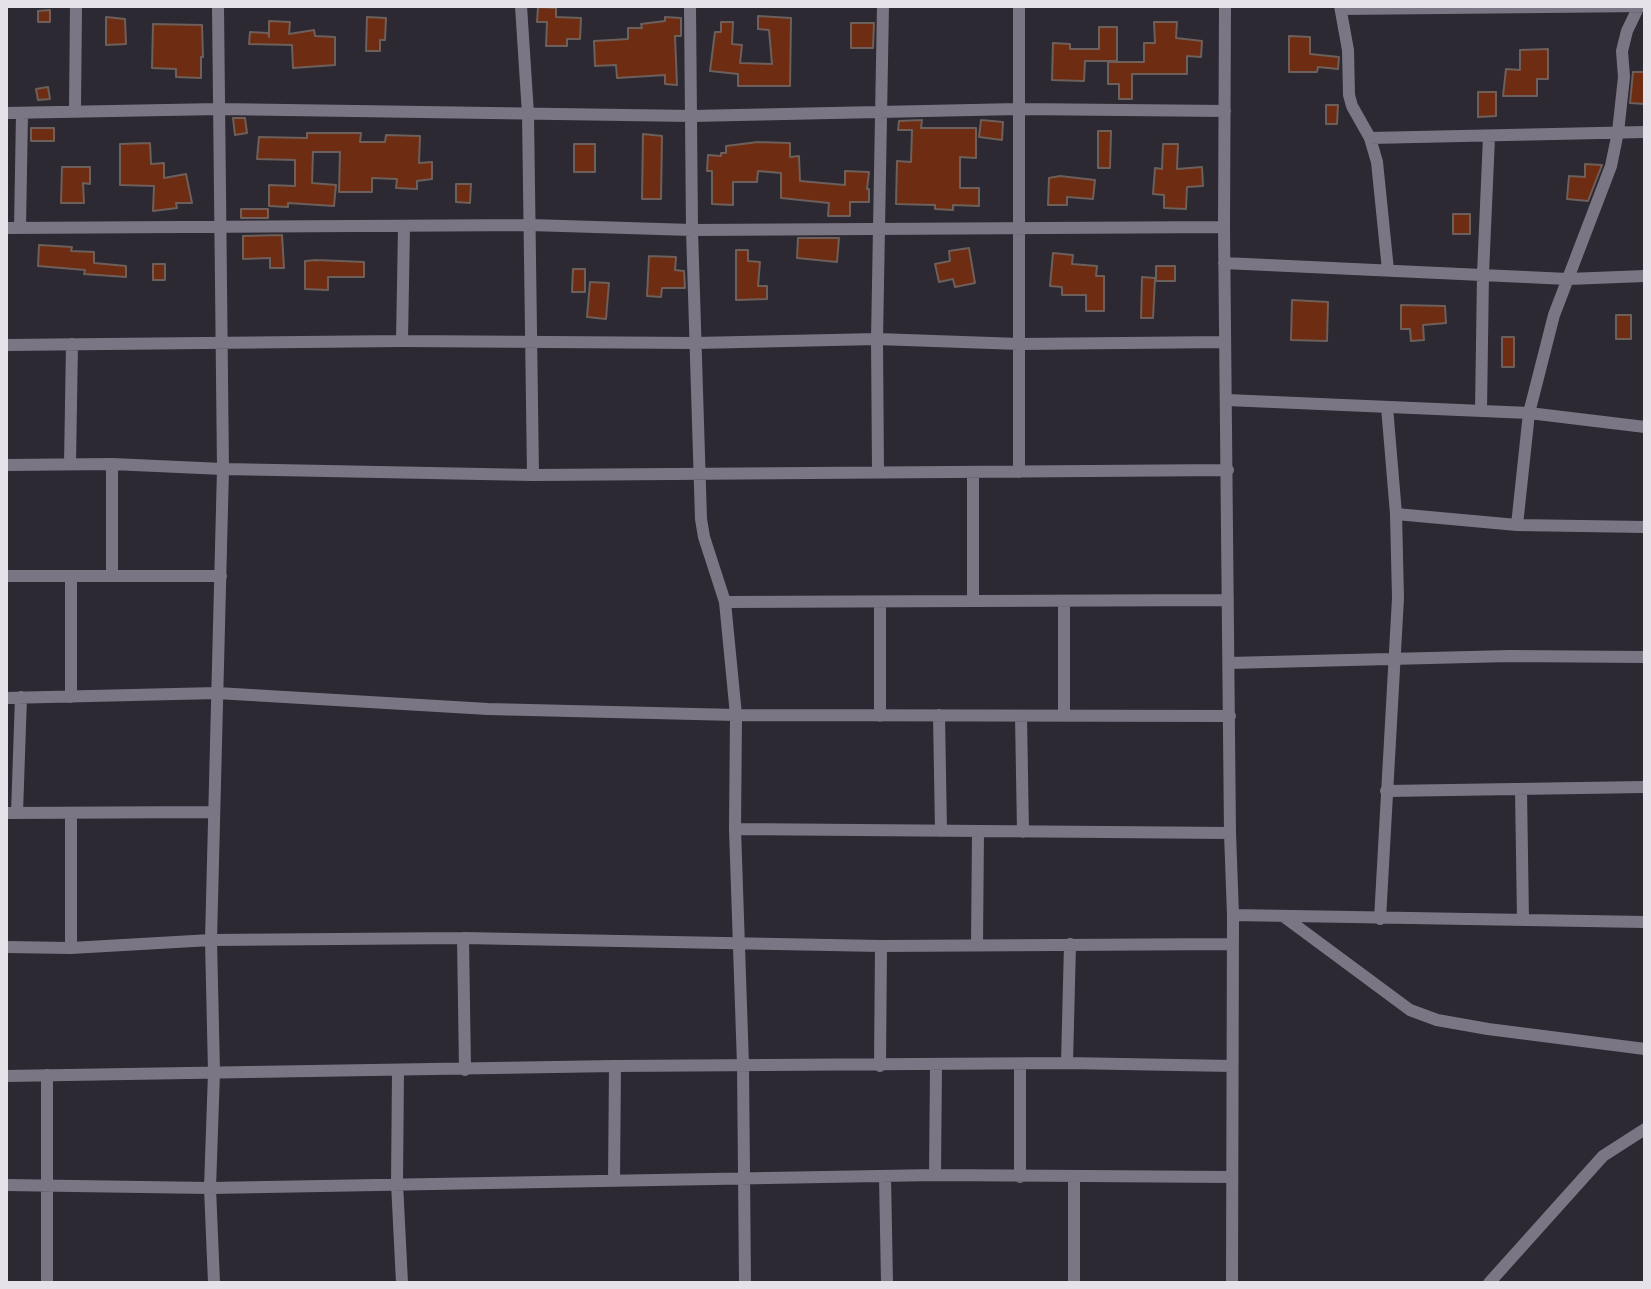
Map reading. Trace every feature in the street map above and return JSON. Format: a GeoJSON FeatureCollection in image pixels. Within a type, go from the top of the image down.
{"type":"FeatureCollection","features":[{"type":"Feature","properties":{"kind":"street"},"geometry":{"type":"LineString","coordinates":[[75,110],[76,6]]}},
{"type":"Feature","properties":{"kind":"street"},"geometry":{"type":"LineString","coordinates":[[214,1283],[210,1188],[214,1072],[211,940],[223,469],[218,6]]}},
{"type":"Feature","properties":{"kind":"street"},"geometry":{"type":"LineString","coordinates":[[521,6],[528,114],[533,475]]}},
{"type":"Feature","properties":{"kind":"street"},"geometry":{"type":"LineString","coordinates":[[690,6],[699,472],[704,537],[725,602],[736,715],[735,829],[743,1065],[745,1283]]}},
{"type":"Feature","properties":{"kind":"street"},"geometry":{"type":"LineString","coordinates":[[878,472],[877,339],[883,6]]}},
{"type":"Feature","properties":{"kind":"street"},"geometry":{"type":"LineString","coordinates":[[1019,6],[1019,472]]}},
{"type":"Feature","properties":{"kind":"street"},"geometry":{"type":"LineString","coordinates":[[1225,6],[1224,263],[1230,833],[1233,848],[1232,1283]]}},
{"type":"Feature","properties":{"kind":"street"},"geometry":{"type":"LineString","coordinates":[[1388,270],[1377,162],[1370,138],[1349,95],[1348,50],[1340,8],[1642,6]]}},
{"type":"Feature","properties":{"kind":"street"},"geometry":{"type":"LineString","coordinates":[[1517,525],[1529,413],[1554,315],[1611,166],[1624,77],[1622,51],[1627,31],[1642,6]]}},
{"type":"Feature","properties":{"kind":"street"},"geometry":{"type":"LineString","coordinates":[[6,113],[219,109],[692,116],[1018,109],[1225,111]]}},
{"type":"Feature","properties":{"kind":"street"},"geometry":{"type":"LineString","coordinates":[[20,228],[22,113]]}},
{"type":"Feature","properties":{"kind":"street"},"geometry":{"type":"LineString","coordinates":[[1370,138],[1645,132]]}},
{"type":"Feature","properties":{"kind":"street"},"geometry":{"type":"LineString","coordinates":[[1481,411],[1489,137]]}},
{"type":"Feature","properties":{"kind":"street"},"geometry":{"type":"LineString","coordinates":[[6,228],[530,225],[692,230],[1224,227]]}},
{"type":"Feature","properties":{"kind":"street"},"geometry":{"type":"LineString","coordinates":[[402,341],[404,227]]}},
{"type":"Feature","properties":{"kind":"street"},"geometry":{"type":"LineString","coordinates":[[1224,263],[1568,279],[1645,276]]}},
{"type":"Feature","properties":{"kind":"street"},"geometry":{"type":"LineString","coordinates":[[6,345],[402,341],[696,343],[877,339],[1020,344],[1225,342]]}},
{"type":"Feature","properties":{"kind":"street"},"geometry":{"type":"LineString","coordinates":[[70,464],[72,344]]}},
{"type":"Feature","properties":{"kind":"street"},"geometry":{"type":"LineString","coordinates":[[1227,400],[1529,413],[1645,427]]}},
{"type":"Feature","properties":{"kind":"street"},"geometry":{"type":"LineString","coordinates":[[1380,919],[1398,598],[1396,514],[1387,407]]}},
{"type":"Feature","properties":{"kind":"street"},"geometry":{"type":"LineString","coordinates":[[6,465],[112,464],[533,475],[1228,470]]}},
{"type":"Feature","properties":{"kind":"street"},"geometry":{"type":"LineString","coordinates":[[112,464],[112,575]]}},
{"type":"Feature","properties":{"kind":"street"},"geometry":{"type":"LineString","coordinates":[[973,472],[973,601]]}},
{"type":"Feature","properties":{"kind":"street"},"geometry":{"type":"LineString","coordinates":[[1396,514],[1517,525],[1645,527]]}},
{"type":"Feature","properties":{"kind":"street"},"geometry":{"type":"LineString","coordinates":[[6,576],[221,576]]}},
{"type":"Feature","properties":{"kind":"street"},"geometry":{"type":"LineString","coordinates":[[71,576],[71,697]]}},
{"type":"Feature","properties":{"kind":"street"},"geometry":{"type":"LineString","coordinates":[[725,602],[1228,600]]}},
{"type":"Feature","properties":{"kind":"street"},"geometry":{"type":"LineString","coordinates":[[1064,601],[1064,716]]}},
{"type":"Feature","properties":{"kind":"street"},"geometry":{"type":"LineString","coordinates":[[880,603],[880,716]]}},
{"type":"Feature","properties":{"kind":"street"},"geometry":{"type":"LineString","coordinates":[[1229,663],[1510,656],[1645,657]]}},
{"type":"Feature","properties":{"kind":"street"},"geometry":{"type":"LineString","coordinates":[[6,698],[217,693],[488,709],[736,715],[1230,716]]}},
{"type":"Feature","properties":{"kind":"street"},"geometry":{"type":"LineString","coordinates":[[21,697],[12,813],[214,812]]}},
{"type":"Feature","properties":{"kind":"street"},"geometry":{"type":"LineString","coordinates":[[939,715],[941,831]]}},
{"type":"Feature","properties":{"kind":"street"},"geometry":{"type":"LineString","coordinates":[[1021,716],[1023,832]]}},
{"type":"Feature","properties":{"kind":"street"},"geometry":{"type":"LineString","coordinates":[[1386,791],[1645,787]]}},
{"type":"Feature","properties":{"kind":"street"},"geometry":{"type":"LineString","coordinates":[[1521,789],[1523,920]]}},
{"type":"Feature","properties":{"kind":"street"},"geometry":{"type":"LineString","coordinates":[[71,813],[71,948]]}},
{"type":"Feature","properties":{"kind":"street"},"geometry":{"type":"LineString","coordinates":[[735,829],[1230,833]]}},
{"type":"Feature","properties":{"kind":"street"},"geometry":{"type":"LineString","coordinates":[[977,944],[978,832]]}},
{"type":"Feature","properties":{"kind":"street"},"geometry":{"type":"LineString","coordinates":[[1233,915],[1645,922]]}},
{"type":"Feature","properties":{"kind":"street"},"geometry":{"type":"LineString","coordinates":[[1283,916],[1410,1010],[1423,1015],[1488,1029],[1645,1049]]}},
{"type":"Feature","properties":{"kind":"street"},"geometry":{"type":"LineString","coordinates":[[463,938],[465,1070]]}},
{"type":"Feature","properties":{"kind":"street"},"geometry":{"type":"LineString","coordinates":[[6,947],[71,948],[211,940],[463,938],[881,946],[1233,944]]}},
{"type":"Feature","properties":{"kind":"street"},"geometry":{"type":"LineString","coordinates":[[1067,1063],[1070,944]]}},
{"type":"Feature","properties":{"kind":"street"},"geometry":{"type":"LineString","coordinates":[[880,1066],[881,946]]}},
{"type":"Feature","properties":{"kind":"street"},"geometry":{"type":"LineString","coordinates":[[6,1076],[615,1066],[1067,1063],[1232,1066]]}},
{"type":"Feature","properties":{"kind":"street"},"geometry":{"type":"LineString","coordinates":[[935,1175],[936,1065]]}},
{"type":"Feature","properties":{"kind":"street"},"geometry":{"type":"LineString","coordinates":[[1020,1065],[1020,1177]]}},
{"type":"Feature","properties":{"kind":"street"},"geometry":{"type":"LineString","coordinates":[[614,1180],[615,1066]]}},
{"type":"Feature","properties":{"kind":"street"},"geometry":{"type":"LineString","coordinates":[[398,1071],[397,1183],[402,1283]]}},
{"type":"Feature","properties":{"kind":"street"},"geometry":{"type":"LineString","coordinates":[[47,1075],[47,1283]]}},
{"type":"Feature","properties":{"kind":"street"},"geometry":{"type":"LineString","coordinates":[[1489,1283],[1603,1156],[1645,1129]]}},
{"type":"Feature","properties":{"kind":"street"},"geometry":{"type":"LineString","coordinates":[[6,1185],[210,1188],[935,1175],[1232,1177]]}},
{"type":"Feature","properties":{"kind":"street"},"geometry":{"type":"LineString","coordinates":[[885,1176],[887,1283]]}},
{"type":"Feature","properties":{"kind":"street"},"geometry":{"type":"LineString","coordinates":[[1074,1178],[1074,1283]]}},
{"type":"Feature","properties":{"kind":"building"},"geometry":{"type":"Polygon","coordinates":[[[538,7],[556,8],[556,17],[581,18],[580,39],[567,39],[567,46],[546,46],[547,22],[537,22],[538,7]]]}},
{"type":"Feature","properties":{"kind":"building"},"geometry":{"type":"Polygon","coordinates":[[[50,10],[50,22],[38,22],[38,11],[50,10]]]}},
{"type":"Feature","properties":{"kind":"building"},"geometry":{"type":"Polygon","coordinates":[[[758,16],[791,18],[790,86],[738,86],[738,74],[710,71],[715,32],[721,32],[721,22],[733,22],[732,44],[742,45],[740,63],[772,64],[769,30],[758,29],[758,16]]]}},
{"type":"Feature","properties":{"kind":"building"},"geometry":{"type":"Polygon","coordinates":[[[106,17],[125,19],[126,44],[106,45],[106,17]]]}},
{"type":"Feature","properties":{"kind":"building"},"geometry":{"type":"Polygon","coordinates":[[[367,17],[386,18],[385,40],[380,40],[380,51],[366,51],[367,17]]]}},
{"type":"Feature","properties":{"kind":"building"},"geometry":{"type":"Polygon","coordinates":[[[665,17],[681,18],[681,36],[675,36],[677,85],[665,84],[665,75],[617,78],[616,65],[595,66],[594,41],[628,39],[628,28],[642,28],[641,24],[665,21],[665,17]]]}},
{"type":"Feature","properties":{"kind":"building"},"geometry":{"type":"Polygon","coordinates":[[[269,21],[290,22],[289,34],[314,30],[315,36],[335,37],[335,65],[293,68],[292,45],[249,44],[250,32],[268,33],[269,37],[269,21]]]}},
{"type":"Feature","properties":{"kind":"building"},"geometry":{"type":"Polygon","coordinates":[[[1154,22],[1177,22],[1176,38],[1202,41],[1201,57],[1187,56],[1187,74],[1132,74],[1132,99],[1119,99],[1119,84],[1108,84],[1108,62],[1144,62],[1144,43],[1155,43],[1154,22]]]}},
{"type":"Feature","properties":{"kind":"building"},"geometry":{"type":"Polygon","coordinates":[[[851,23],[874,23],[873,48],[851,48],[851,23]]]}},
{"type":"Feature","properties":{"kind":"building"},"geometry":{"type":"Polygon","coordinates":[[[153,24],[202,25],[201,78],[176,77],[176,69],[152,68],[153,24]]]}},
{"type":"Feature","properties":{"kind":"building"},"geometry":{"type":"Polygon","coordinates":[[[1099,27],[1117,27],[1117,61],[1085,61],[1084,81],[1052,80],[1053,43],[1070,44],[1070,49],[1099,49],[1099,27]]]}},
{"type":"Feature","properties":{"kind":"building"},"geometry":{"type":"Polygon","coordinates":[[[1289,36],[1310,37],[1310,54],[1339,57],[1338,69],[1318,67],[1317,72],[1289,72],[1289,36]]]}},
{"type":"Feature","properties":{"kind":"building"},"geometry":{"type":"Polygon","coordinates":[[[1548,49],[1548,79],[1537,79],[1537,96],[1503,96],[1506,69],[1520,70],[1520,50],[1548,49]]]}},
{"type":"Feature","properties":{"kind":"building"},"geometry":{"type":"Polygon","coordinates":[[[1633,72],[1645,72],[1645,104],[1630,103],[1633,72]]]}},
{"type":"Feature","properties":{"kind":"building"},"geometry":{"type":"Polygon","coordinates":[[[48,87],[50,99],[38,100],[36,89],[48,87]]]}},
{"type":"Feature","properties":{"kind":"building"},"geometry":{"type":"Polygon","coordinates":[[[1478,92],[1496,92],[1496,116],[1478,117],[1478,92]]]}},
{"type":"Feature","properties":{"kind":"building"},"geometry":{"type":"Polygon","coordinates":[[[1326,105],[1338,105],[1337,124],[1326,124],[1326,105]]]}},
{"type":"Feature","properties":{"kind":"building"},"geometry":{"type":"Polygon","coordinates":[[[233,118],[245,118],[247,133],[235,135],[233,118]]]}},
{"type":"Feature","properties":{"kind":"building"},"geometry":{"type":"Polygon","coordinates":[[[922,120],[921,128],[976,128],[976,158],[960,157],[960,188],[979,188],[979,206],[953,205],[953,210],[935,209],[935,205],[896,204],[897,161],[911,162],[912,130],[898,130],[899,121],[922,120]]]}},
{"type":"Feature","properties":{"kind":"building"},"geometry":{"type":"Polygon","coordinates":[[[981,120],[1003,122],[1002,140],[979,137],[981,120]]]}},
{"type":"Feature","properties":{"kind":"building"},"geometry":{"type":"Polygon","coordinates":[[[31,128],[54,128],[54,141],[31,141],[31,128]]]}},
{"type":"Feature","properties":{"kind":"building"},"geometry":{"type":"Polygon","coordinates":[[[1098,131],[1111,131],[1110,168],[1098,168],[1098,131]]]}},
{"type":"Feature","properties":{"kind":"building"},"geometry":{"type":"Polygon","coordinates":[[[307,133],[361,133],[360,142],[385,142],[386,135],[420,136],[419,163],[432,162],[432,179],[417,181],[417,189],[396,188],[397,179],[372,178],[372,192],[339,192],[340,152],[313,152],[312,183],[336,185],[334,206],[288,203],[288,207],[269,206],[269,185],[295,186],[295,160],[257,159],[259,137],[307,138],[307,133]]]}},
{"type":"Feature","properties":{"kind":"building"},"geometry":{"type":"Polygon","coordinates":[[[643,134],[662,136],[661,199],[642,199],[643,134]]]}},
{"type":"Feature","properties":{"kind":"building"},"geometry":{"type":"Polygon","coordinates":[[[758,142],[790,143],[790,157],[799,156],[800,181],[845,185],[845,171],[869,172],[869,202],[850,202],[850,216],[828,216],[829,203],[781,198],[781,173],[758,171],[757,182],[733,182],[733,205],[712,204],[712,171],[707,171],[708,155],[721,156],[721,153],[726,153],[726,146],[758,142]]]}},
{"type":"Feature","properties":{"kind":"building"},"geometry":{"type":"Polygon","coordinates":[[[150,143],[151,164],[164,163],[164,178],[186,174],[192,203],[176,203],[177,208],[153,211],[154,186],[120,185],[120,144],[150,143]]]}},
{"type":"Feature","properties":{"kind":"building"},"geometry":{"type":"Polygon","coordinates":[[[574,144],[595,144],[595,172],[574,172],[574,144]]]}},
{"type":"Feature","properties":{"kind":"building"},"geometry":{"type":"Polygon","coordinates":[[[1163,144],[1178,144],[1177,169],[1202,167],[1203,186],[1187,187],[1186,209],[1164,208],[1164,195],[1153,194],[1155,168],[1162,169],[1163,144]]]}},
{"type":"Feature","properties":{"kind":"building"},"geometry":{"type":"Polygon","coordinates":[[[1585,164],[1602,165],[1588,201],[1567,199],[1569,176],[1585,177],[1585,164]]]}},
{"type":"Feature","properties":{"kind":"building"},"geometry":{"type":"Polygon","coordinates":[[[62,167],[90,167],[90,184],[83,183],[84,203],[61,203],[62,167]]]}},
{"type":"Feature","properties":{"kind":"building"},"geometry":{"type":"Polygon","coordinates":[[[1060,176],[1095,180],[1093,199],[1067,197],[1067,205],[1048,205],[1049,178],[1060,176]]]}},
{"type":"Feature","properties":{"kind":"building"},"geometry":{"type":"Polygon","coordinates":[[[456,184],[471,184],[470,203],[456,202],[456,184]]]}},
{"type":"Feature","properties":{"kind":"building"},"geometry":{"type":"Polygon","coordinates":[[[241,209],[268,209],[268,218],[241,218],[241,209]]]}},
{"type":"Feature","properties":{"kind":"building"},"geometry":{"type":"Polygon","coordinates":[[[1453,214],[1470,214],[1470,234],[1453,234],[1453,214]]]}},
{"type":"Feature","properties":{"kind":"building"},"geometry":{"type":"Polygon","coordinates":[[[282,235],[284,268],[270,268],[270,258],[243,259],[243,236],[282,235]]]}},
{"type":"Feature","properties":{"kind":"building"},"geometry":{"type":"Polygon","coordinates":[[[798,238],[839,238],[837,262],[797,258],[798,238]]]}},
{"type":"Feature","properties":{"kind":"building"},"geometry":{"type":"Polygon","coordinates":[[[39,245],[94,252],[94,263],[126,266],[126,277],[38,266],[39,245]]]}},
{"type":"Feature","properties":{"kind":"building"},"geometry":{"type":"Polygon","coordinates":[[[969,248],[975,283],[955,287],[953,279],[939,282],[935,264],[950,261],[949,251],[969,248]]]}},
{"type":"Feature","properties":{"kind":"building"},"geometry":{"type":"Polygon","coordinates":[[[736,250],[748,250],[748,261],[760,262],[758,286],[767,286],[767,299],[736,300],[736,250]]]}},
{"type":"Feature","properties":{"kind":"building"},"geometry":{"type":"Polygon","coordinates":[[[1053,253],[1073,255],[1072,264],[1097,266],[1096,276],[1104,276],[1104,311],[1086,311],[1086,295],[1062,295],[1062,287],[1050,286],[1053,253]]]}},
{"type":"Feature","properties":{"kind":"building"},"geometry":{"type":"Polygon","coordinates":[[[649,256],[676,257],[675,270],[684,271],[685,288],[662,288],[661,297],[647,296],[649,256]]]}},
{"type":"Feature","properties":{"kind":"building"},"geometry":{"type":"Polygon","coordinates":[[[305,261],[364,262],[364,277],[328,277],[328,290],[305,289],[305,261]]]}},
{"type":"Feature","properties":{"kind":"building"},"geometry":{"type":"Polygon","coordinates":[[[153,264],[165,264],[165,280],[153,280],[153,264]]]}},
{"type":"Feature","properties":{"kind":"building"},"geometry":{"type":"Polygon","coordinates":[[[1156,266],[1175,266],[1175,281],[1156,281],[1156,266]]]}},
{"type":"Feature","properties":{"kind":"building"},"geometry":{"type":"Polygon","coordinates":[[[573,269],[585,269],[585,292],[572,292],[573,269]]]}},
{"type":"Feature","properties":{"kind":"building"},"geometry":{"type":"Polygon","coordinates":[[[1142,277],[1155,278],[1153,318],[1141,318],[1142,277]]]}},
{"type":"Feature","properties":{"kind":"building"},"geometry":{"type":"Polygon","coordinates":[[[590,282],[609,283],[606,319],[587,317],[590,282]]]}},
{"type":"Feature","properties":{"kind":"building"},"geometry":{"type":"Polygon","coordinates":[[[1292,300],[1328,302],[1327,341],[1291,340],[1292,300]]]}},
{"type":"Feature","properties":{"kind":"building"},"geometry":{"type":"Polygon","coordinates":[[[1401,305],[1445,306],[1446,323],[1423,325],[1424,340],[1411,341],[1410,329],[1401,329],[1401,305]]]}},
{"type":"Feature","properties":{"kind":"building"},"geometry":{"type":"Polygon","coordinates":[[[1616,315],[1631,315],[1631,339],[1616,339],[1616,315]]]}},
{"type":"Feature","properties":{"kind":"building"},"geometry":{"type":"Polygon","coordinates":[[[1502,337],[1514,337],[1514,367],[1502,367],[1502,337]]]}}]}
